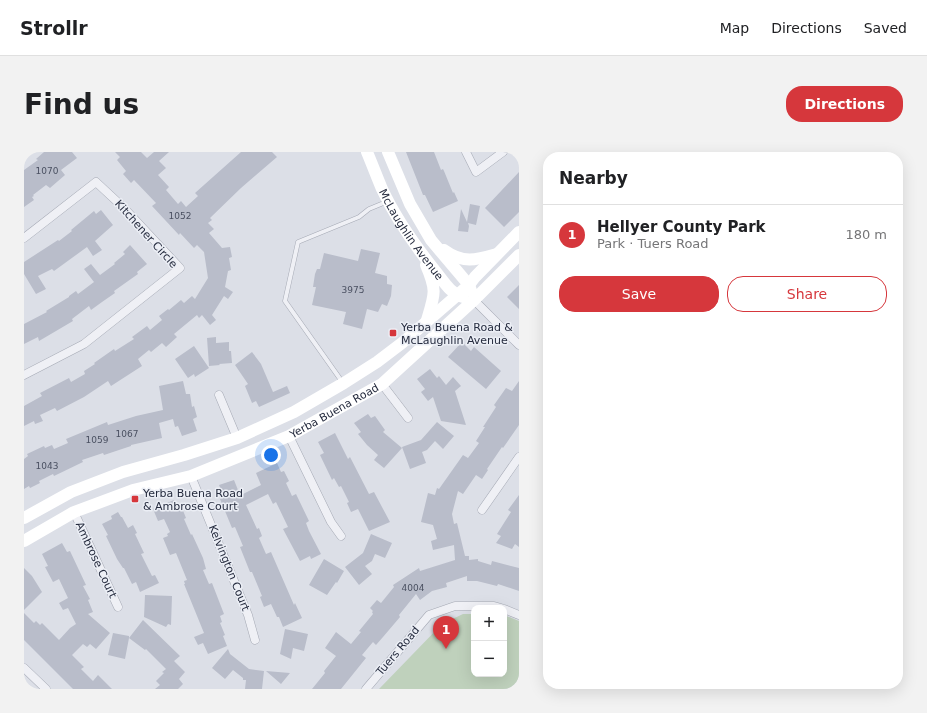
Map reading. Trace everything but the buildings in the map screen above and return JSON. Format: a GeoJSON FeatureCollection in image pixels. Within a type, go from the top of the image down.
{"type":"FeatureCollection","features":[{"type":"Feature","properties":{"kind":"main road","name":"McLaughlin Avenue"},"geometry":{"type":"LineString","coordinates":[[367,152],[388,201],[405,230],[420,251],[456,295],[474,300]]}},
{"type":"Feature","properties":{"kind":"main road","name":"McLaughlin Avenue"},"geometry":{"type":"LineString","coordinates":[[388,152],[410,204],[431,240],[469,285],[474,300]]}},
{"type":"Feature","properties":{"kind":"main road","name":"Yerba Buena Road"},"geometry":{"type":"LineString","coordinates":[[24,518],[71,492],[123,472],[237,438],[294,412],[377,362],[402,343],[469,285],[519,232]]}},
{"type":"Feature","properties":{"kind":"main road"},"geometry":{"type":"LineString","coordinates":[[431,240],[454,257],[467,260],[480,259],[498,254]]}},
{"type":"Feature","properties":{"kind":"main road"},"geometry":{"type":"LineString","coordinates":[[420,251],[432,278],[435,294],[427,320]]}},
{"type":"Feature","properties":{"kind":"main road","name":"Yerba Buena Road"},"geometry":{"type":"LineString","coordinates":[[24,541],[74,512],[133,490],[191,476],[289,436],[382,384],[474,300],[519,255]]}},
{"type":"Feature","properties":{"kind":"street"},"geometry":{"type":"LineString","coordinates":[[466,152],[476,172],[503,152]]}},
{"type":"Feature","properties":{"kind":"street","name":"Kitchener Circle"},"geometry":{"type":"LineString","coordinates":[[24,238],[96,182],[126,209],[180,268],[84,344],[24,375]]}},
{"type":"Feature","properties":{"kind":"street","name":"McLaughlin Avenue"},"geometry":{"type":"LineString","coordinates":[[474,300],[519,345]]}},
{"type":"Feature","properties":{"kind":"street"},"geometry":{"type":"LineString","coordinates":[[382,384],[408,418]]}},
{"type":"Feature","properties":{"kind":"street"},"geometry":{"type":"LineString","coordinates":[[219,395],[237,438]]}},
{"type":"Feature","properties":{"kind":"street"},"geometry":{"type":"LineString","coordinates":[[289,436],[330,522],[341,536]]}},
{"type":"Feature","properties":{"kind":"street"},"geometry":{"type":"LineString","coordinates":[[482,510],[519,457]]}},
{"type":"Feature","properties":{"kind":"street","name":"Kelvington Court"},"geometry":{"type":"LineString","coordinates":[[191,476],[248,615],[255,640]]}},
{"type":"Feature","properties":{"kind":"street","name":"Ambrose Court"},"geometry":{"type":"LineString","coordinates":[[74,512],[118,607]]}},
{"type":"Feature","properties":{"kind":"street","name":"Tuers Road"},"geometry":{"type":"LineString","coordinates":[[366,689],[429,615],[455,606],[471,606]]}},
{"type":"Feature","properties":{"kind":"street"},"geometry":{"type":"LineString","coordinates":[[507,610],[519,614]]}},
{"type":"Feature","properties":{"kind":"street"},"geometry":{"type":"LineString","coordinates":[[24,668],[46,689]]}},
{"type":"Feature","properties":{"kind":"lane"},"geometry":{"type":"LineString","coordinates":[[344,383],[285,301],[298,242],[359,217],[369,209],[388,201]]}},
{"type":"Feature","properties":{"kind":"green space"},"geometry":{"type":"Polygon","coordinates":[[[463,614],[471,614],[471,677],[507,677],[507,616],[519,621],[519,689],[379,689],[442,624],[463,614]]]}},
{"type":"Feature","properties":{"kind":"place","name":"Yerba Buena Road & McLaughlin Avenue"},"geometry":{"type":"Point","coordinates":[393,333]}},
{"type":"Feature","properties":{"kind":"place","name":"Yerba Buena Road & Ambrose Court"},"geometry":{"type":"Point","coordinates":[135,499]}},
{"type":"Feature","properties":{"kind":"place","name":"Hellyer County Park"},"geometry":{"type":"Point","coordinates":[446,649]}}]}
